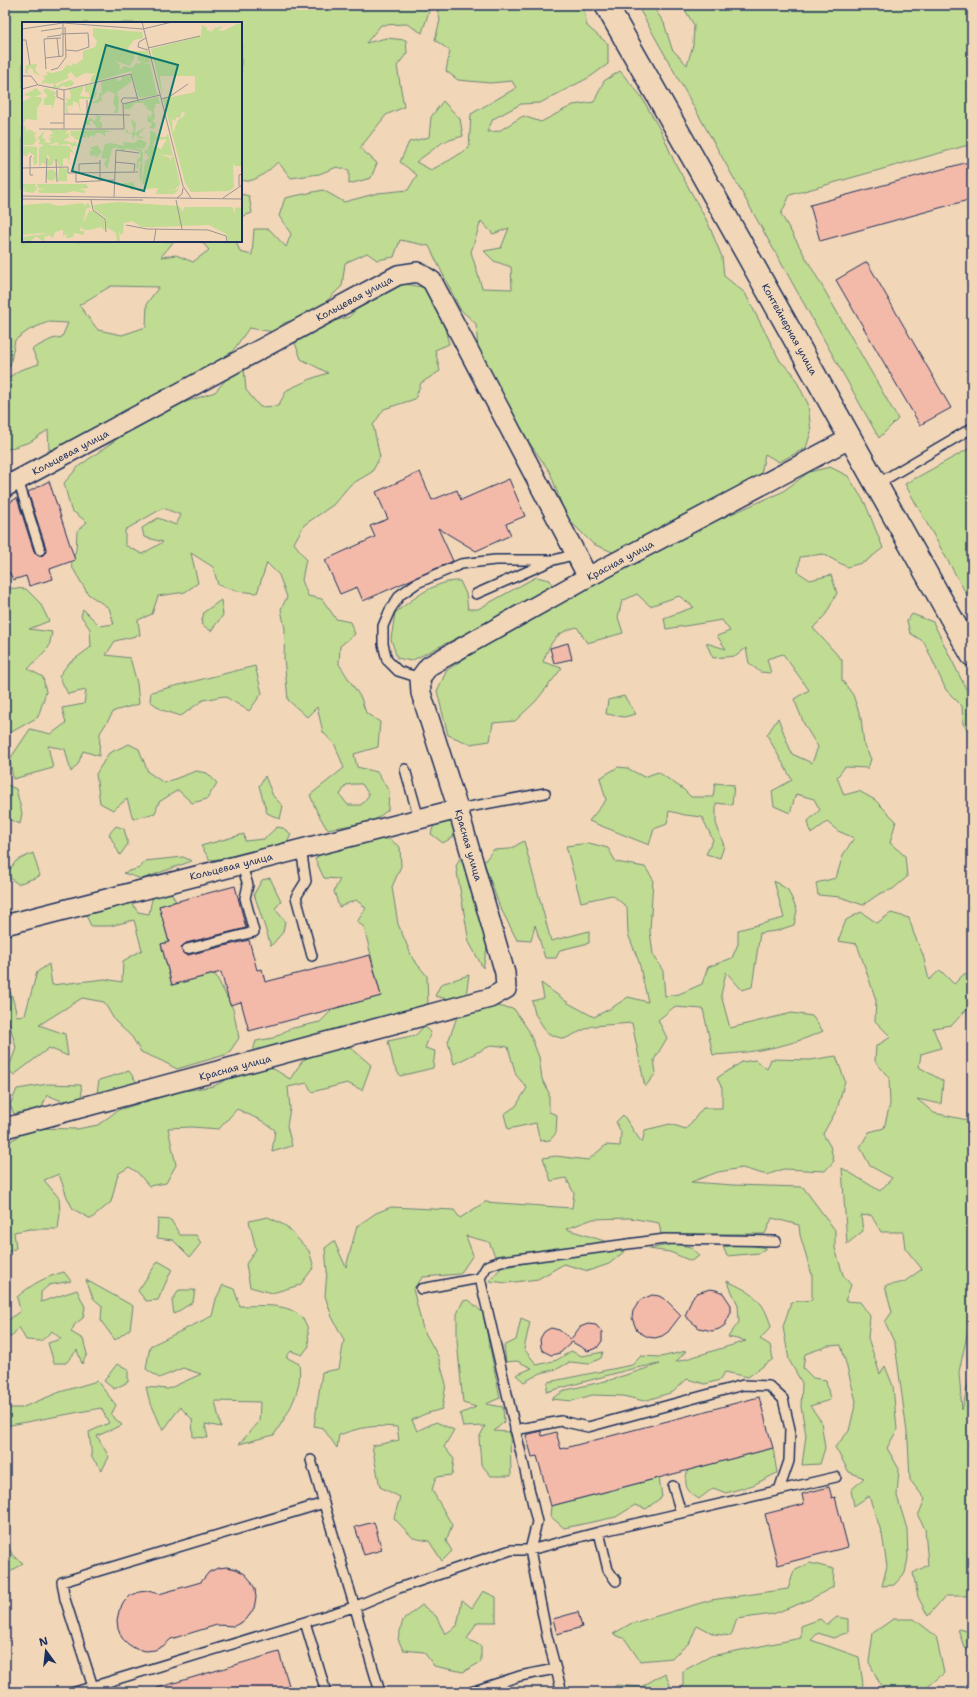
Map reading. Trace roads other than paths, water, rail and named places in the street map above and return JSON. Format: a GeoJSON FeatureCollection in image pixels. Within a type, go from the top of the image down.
{"type":"FeatureCollection","features":[{"type":"Feature","properties":{"kind":"street","name":"Контейнерная улица"},"geometry":{"type":"LineString","coordinates":[[606,5],[972,655]]}},
{"type":"Feature","properties":{"kind":"street","name":"Кольцевая улица"},"geometry":{"type":"LineString","coordinates":[[11,484],[398,275],[418,272],[432,281],[588,578]]}},
{"type":"Feature","properties":{"kind":"street","name":"Красная улица"},"geometry":{"type":"LineString","coordinates":[[5,1128],[490,998],[506,989],[505,973],[458,809],[421,693],[420,678],[429,666],[588,578],[851,438]]}},
{"type":"Feature","properties":{"kind":"street","name":"Кольцевая улица"},"geometry":{"type":"LineString","coordinates":[[5,925],[241,863],[458,809]]}},
{"type":"Feature","properties":{"kind":"lane"},"geometry":{"type":"LineString","coordinates":[[877,484],[972,428]]}},
{"type":"Feature","properties":{"kind":"lane"},"geometry":{"type":"LineString","coordinates":[[11,484],[40,550]]}},
{"type":"Feature","properties":{"kind":"lane"},"geometry":{"type":"LineString","coordinates":[[476,594],[554,560],[576,554]]}},
{"type":"Feature","properties":{"kind":"lane"},"geometry":{"type":"LineString","coordinates":[[420,678],[398,671],[387,660],[383,644],[383,626],[390,610],[400,595],[417,583],[461,564],[495,560],[554,560]]}},
{"type":"Feature","properties":{"kind":"lane"},"geometry":{"type":"LineString","coordinates":[[405,769],[419,819]]}},
{"type":"Feature","properties":{"kind":"lane"},"geometry":{"type":"LineString","coordinates":[[458,809],[544,793]]}},
{"type":"Feature","properties":{"kind":"lane"},"geometry":{"type":"LineString","coordinates":[[301,849],[306,881],[296,897],[312,956]]}},
{"type":"Feature","properties":{"kind":"lane"},"geometry":{"type":"LineString","coordinates":[[187,949],[254,932],[245,898],[248,885],[241,863]]}},
{"type":"Feature","properties":{"kind":"lane"},"geometry":{"type":"LineString","coordinates":[[562,1692],[555,1669],[530,1550],[537,1522],[480,1278],[487,1266],[501,1261],[665,1239],[776,1241]]}},
{"type":"Feature","properties":{"kind":"lane"},"geometry":{"type":"LineString","coordinates":[[421,1290],[480,1278]]}},
{"type":"Feature","properties":{"kind":"lane"},"geometry":{"type":"LineString","coordinates":[[515,1430],[561,1421],[588,1427],[743,1385],[769,1386],[783,1399],[790,1429],[789,1461],[779,1490]]}},
{"type":"Feature","properties":{"kind":"lane"},"geometry":{"type":"LineString","coordinates":[[311,1460],[380,1692]]}},
{"type":"Feature","properties":{"kind":"lane"},"geometry":{"type":"LineString","coordinates":[[76,1692],[354,1607],[399,1588],[511,1550],[530,1550],[599,1532],[836,1477]]}},
{"type":"Feature","properties":{"kind":"lane"},"geometry":{"type":"LineString","coordinates":[[673,1486],[681,1513]]}},
{"type":"Feature","properties":{"kind":"lane"},"geometry":{"type":"LineString","coordinates":[[93,1687],[62,1582],[324,1503]]}},
{"type":"Feature","properties":{"kind":"lane"},"geometry":{"type":"LineString","coordinates":[[599,1532],[608,1570],[616,1581]]}},
{"type":"Feature","properties":{"kind":"lane"},"geometry":{"type":"LineString","coordinates":[[305,1622],[326,1692]]}},
{"type":"Feature","properties":{"kind":"lane"},"geometry":{"type":"LineString","coordinates":[[471,1692],[520,1676],[555,1669]]}}]}
